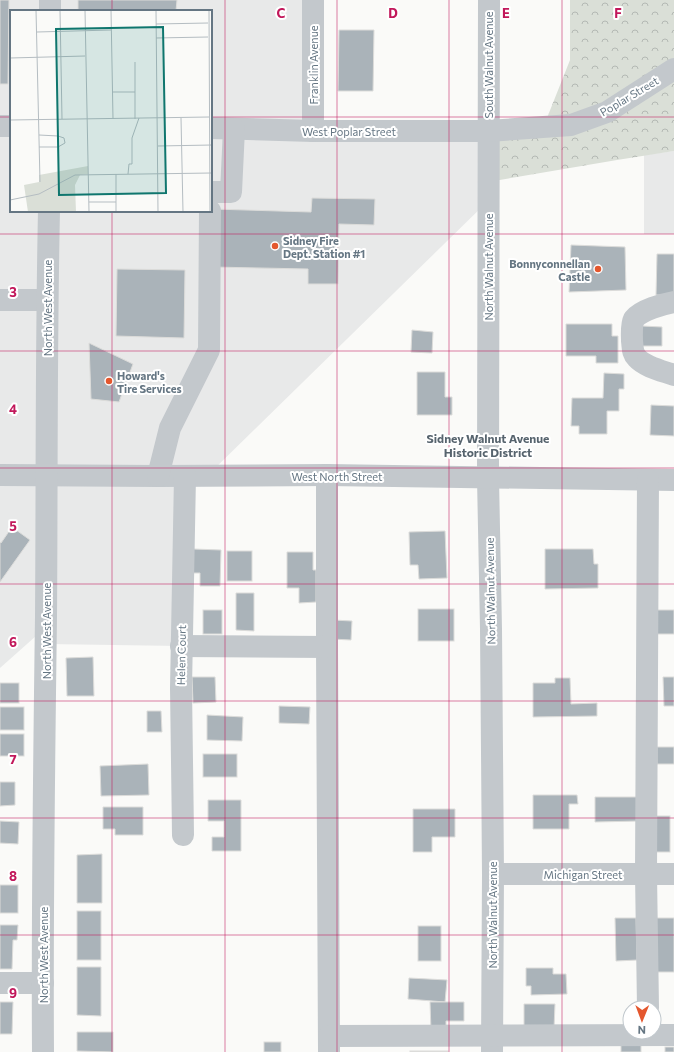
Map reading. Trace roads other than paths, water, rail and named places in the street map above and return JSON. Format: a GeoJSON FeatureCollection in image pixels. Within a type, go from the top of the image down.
{"type":"FeatureCollection","features":[{"type":"Feature","properties":{"kind":"street","name":"Franklin Avenue"},"geometry":{"type":"LineString","coordinates":[[313,0],[313,131]]}},
{"type":"Feature","properties":{"kind":"street","name":"South Walnut Avenue"},"geometry":{"type":"LineString","coordinates":[[488,0],[488,131]]}},
{"type":"Feature","properties":{"kind":"street","name":"Poplar Street"},"geometry":{"type":"LineString","coordinates":[[488,131],[571,125],[606,112],[674,69]]}},
{"type":"Feature","properties":{"kind":"street","name":"West Poplar Street"},"geometry":{"type":"LineString","coordinates":[[212,128],[313,131],[488,131]]}},
{"type":"Feature","properties":{"kind":"street"},"geometry":{"type":"LineString","coordinates":[[212,192],[231,192],[234,129]]}},
{"type":"Feature","properties":{"kind":"street","name":"North Walnut Avenue"},"geometry":{"type":"LineString","coordinates":[[488,131],[488,478],[493,874],[492,1044]]}},
{"type":"Feature","properties":{"kind":"street","name":"North West Avenue"},"geometry":{"type":"LineString","coordinates":[[43,1052],[48,212]]}},
{"type":"Feature","properties":{"kind":"street"},"geometry":{"type":"LineString","coordinates":[[158,476],[170,428],[209,350],[210,212]]}},
{"type":"Feature","properties":{"kind":"street"},"geometry":{"type":"LineString","coordinates":[[0,300],[47,300]]}},
{"type":"Feature","properties":{"kind":"street"},"geometry":{"type":"LineString","coordinates":[[674,302],[657,306],[643,312],[635,319],[632,328],[633,352],[638,359],[674,375]]}},
{"type":"Feature","properties":{"kind":"street","name":"West North Street"},"geometry":{"type":"LineString","coordinates":[[0,475],[327,475],[674,480]]}},
{"type":"Feature","properties":{"kind":"street"},"geometry":{"type":"LineString","coordinates":[[327,475],[329,1044],[492,1044],[648,1040]]}},
{"type":"Feature","properties":{"kind":"street","name":"Helen Court"},"geometry":{"type":"LineString","coordinates":[[182,835],[180,688],[185,476]]}},
{"type":"Feature","properties":{"kind":"street"},"geometry":{"type":"LineString","coordinates":[[648,480],[646,874],[648,1000]]}},
{"type":"Feature","properties":{"kind":"street"},"geometry":{"type":"LineString","coordinates":[[181,646],[327,647]]}},
{"type":"Feature","properties":{"kind":"street","name":"Michigan Street"},"geometry":{"type":"LineString","coordinates":[[493,874],[674,874]]}},
{"type":"Feature","properties":{"kind":"street"},"geometry":{"type":"LineString","coordinates":[[0,983],[43,983]]}},
{"type":"Feature","properties":{"kind":"street"},"geometry":{"type":"LineString","coordinates":[[662,1037],[674,1035]]}},
{"type":"Feature","properties":{"kind":"place","name":"Sidney Fire Dept. Station #1"},"geometry":{"type":"Point","coordinates":[275,246]}},
{"type":"Feature","properties":{"kind":"place","name":"Bonnyconnellan Castle"},"geometry":{"type":"Point","coordinates":[598,269]}},
{"type":"Feature","properties":{"kind":"place","name":"Howard's Tire Services"},"geometry":{"type":"Point","coordinates":[109,381]}},
{"type":"Feature","properties":{"kind":"district","name":"Sidney Walnut Avenue Historic District"},"geometry":{"type":"Point","coordinates":[488,445]}}]}
